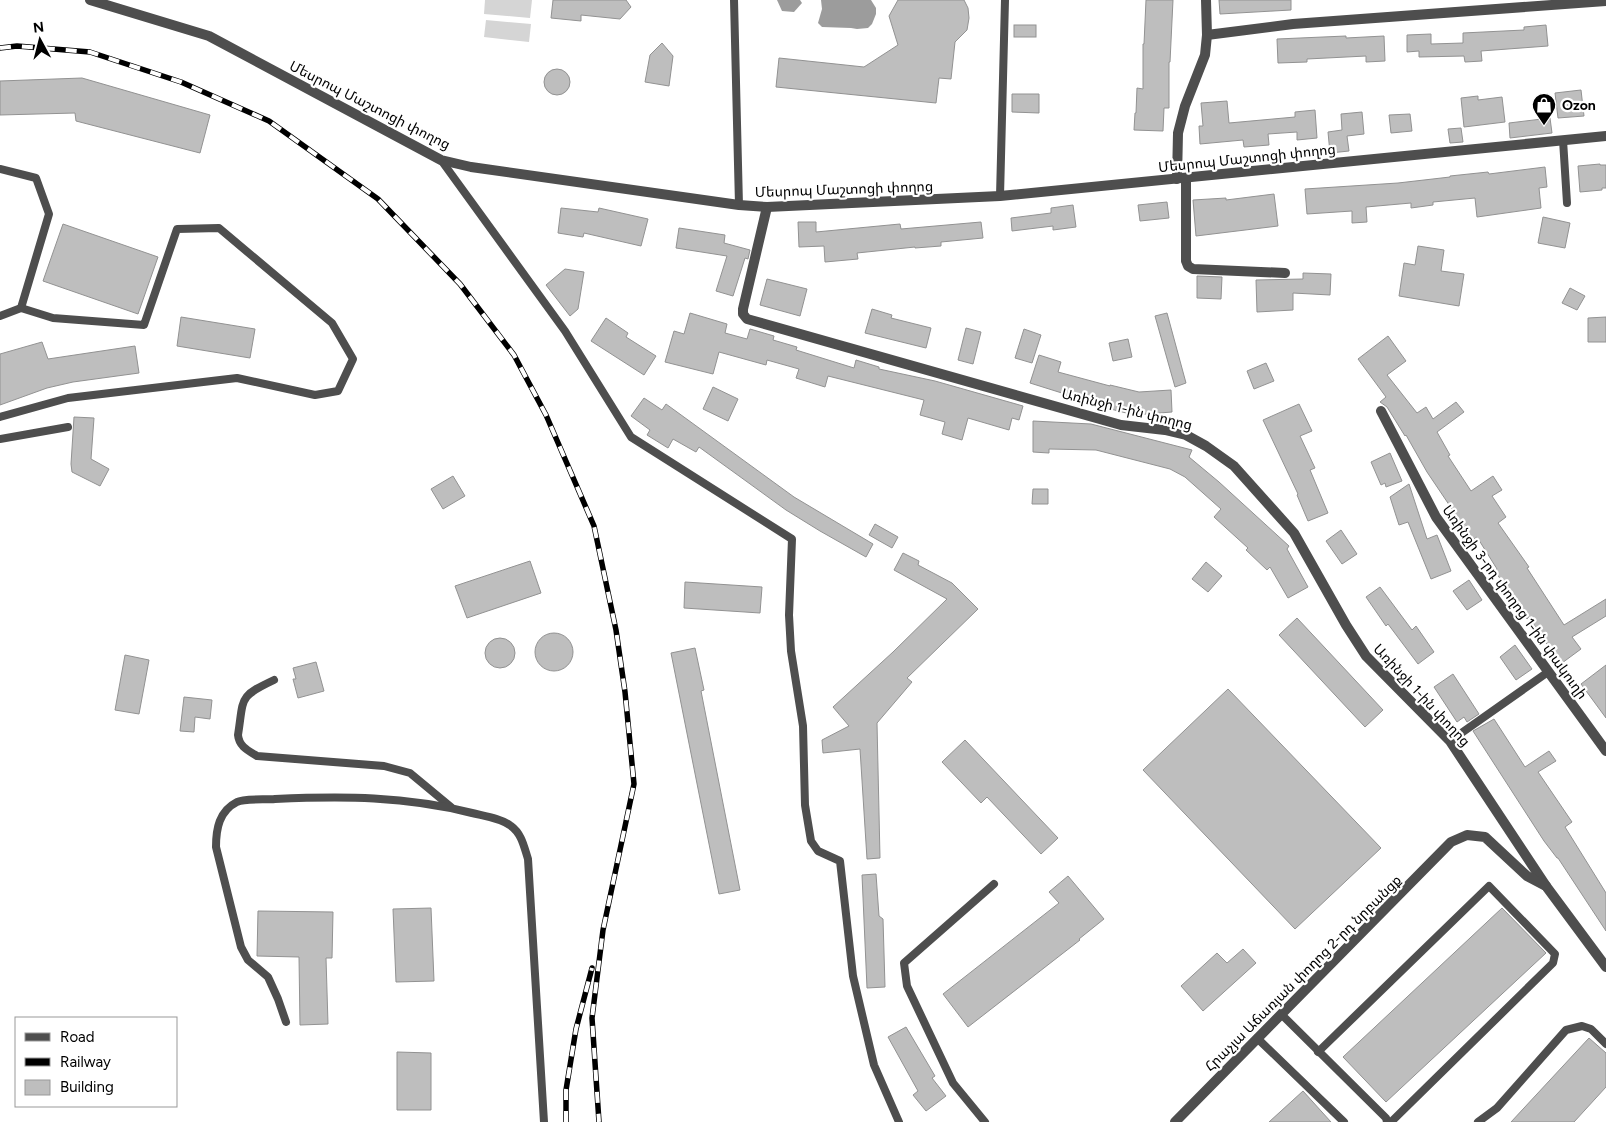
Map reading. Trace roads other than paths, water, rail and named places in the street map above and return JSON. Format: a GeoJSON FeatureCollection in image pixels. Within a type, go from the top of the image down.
{"type":"FeatureCollection","features":[{"type":"Feature","properties":{"kind":"street","name":"Մեսրոպ Մաշտոցի փողոց"},"geometry":{"type":"LineString","coordinates":[[90,0],[209,36],[440,160],[470,167],[739,205],[767,207],[1000,196],[1606,136]]}},
{"type":"Feature","properties":{"kind":"street"},"geometry":{"type":"LineString","coordinates":[[1206,0],[1208,35],[1205,55],[1185,106],[1178,132],[1186,261],[1193,270],[1285,273]]}},
{"type":"Feature","properties":{"kind":"street"},"geometry":{"type":"LineString","coordinates":[[1208,35],[1293,24],[1606,1]]}},
{"type":"Feature","properties":{"kind":"street","name":"Առինջի 1-ին փողոց"},"geometry":{"type":"LineString","coordinates":[[767,207],[743,309],[747,319],[1120,424],[1186,435],[1206,446],[1234,466],[1294,533],[1346,625],[1366,656],[1450,741],[1546,886],[1606,967]]}},
{"type":"Feature","properties":{"kind":"street","name":"Առինջի 3-րդ փողոց 1-ին փակուղի"},"geometry":{"type":"LineString","coordinates":[[1381,411],[1436,517],[1606,751]]}},
{"type":"Feature","properties":{"kind":"street","name":"Հրաչյա Աճառյան փողոց 2-րդ նրբանցք"},"geometry":{"type":"LineString","coordinates":[[1175,1122],[1451,842],[1467,835],[1484,837],[1527,876],[1546,886]]}},
{"type":"Feature","properties":{"kind":"lane"},"geometry":{"type":"LineString","coordinates":[[734,0],[739,205]]}},
{"type":"Feature","properties":{"kind":"lane"},"geometry":{"type":"LineString","coordinates":[[1000,196],[1005,0]]}},
{"type":"Feature","properties":{"kind":"lane"},"geometry":{"type":"LineString","coordinates":[[1563,140],[1567,203]]}},
{"type":"Feature","properties":{"kind":"lane"},"geometry":{"type":"LineString","coordinates":[[440,160],[565,331],[631,437],[792,539],[789,615],[791,652],[803,726],[805,805],[811,841],[818,851],[840,861],[853,976],[874,1065],[899,1122]]}},
{"type":"Feature","properties":{"kind":"lane"},"geometry":{"type":"LineString","coordinates":[[0,169],[36,178],[49,214],[21,308]]}},
{"type":"Feature","properties":{"kind":"lane"},"geometry":{"type":"LineString","coordinates":[[0,316],[21,308],[53,318],[144,325],[177,229],[219,228],[332,323],[353,359],[338,391],[315,395],[237,378],[68,398],[0,417]]}},
{"type":"Feature","properties":{"kind":"lane"},"geometry":{"type":"LineString","coordinates":[[0,439],[68,427]]}},
{"type":"Feature","properties":{"kind":"lane"},"geometry":{"type":"LineString","coordinates":[[1450,741],[1548,672]]}},
{"type":"Feature","properties":{"kind":"lane"},"geometry":{"type":"LineString","coordinates":[[274,680],[252,690],[244,700],[238,735],[238,740],[242,747],[257,756],[384,766],[410,773],[453,808]]}},
{"type":"Feature","properties":{"kind":"lane"},"geometry":{"type":"LineString","coordinates":[[286,1022],[268,977],[248,960],[241,947],[216,847],[216,830],[223,813],[238,801],[334,796],[376,798],[453,808],[492,818],[510,826],[520,836],[528,859],[544,1122]]}},
{"type":"Feature","properties":{"kind":"lane"},"geometry":{"type":"LineString","coordinates":[[986,1122],[953,1084],[907,986],[904,963],[994,884]]}},
{"type":"Feature","properties":{"kind":"lane"},"geometry":{"type":"LineString","coordinates":[[1281,1014],[1318,1052],[1389,1122],[1553,963],[1555,954],[1489,886],[1318,1052]]}},
{"type":"Feature","properties":{"kind":"lane"},"geometry":{"type":"LineString","coordinates":[[1478,1122],[1497,1108],[1566,1030],[1582,1026],[1591,1029],[1606,1044]]}},
{"type":"Feature","properties":{"kind":"lane"},"geometry":{"type":"LineString","coordinates":[[1257,1038],[1344,1122]]}},
{"type":"Feature","properties":{"kind":"railway"},"geometry":{"type":"LineString","coordinates":[[0,48],[17,46],[90,52],[181,82],[269,121],[378,199],[460,284],[514,355],[546,415],[594,526],[616,630],[625,692],[634,784],[603,930],[592,1018],[599,1122]]}},
{"type":"Feature","properties":{"kind":"railway"},"geometry":{"type":"LineString","coordinates":[[566,1122],[566,1090],[576,1029],[592,968]]}},
{"type":"Feature","properties":{"kind":"place","name":"Ozon"},"geometry":{"type":"Point","coordinates":[1544,126]}}]}
